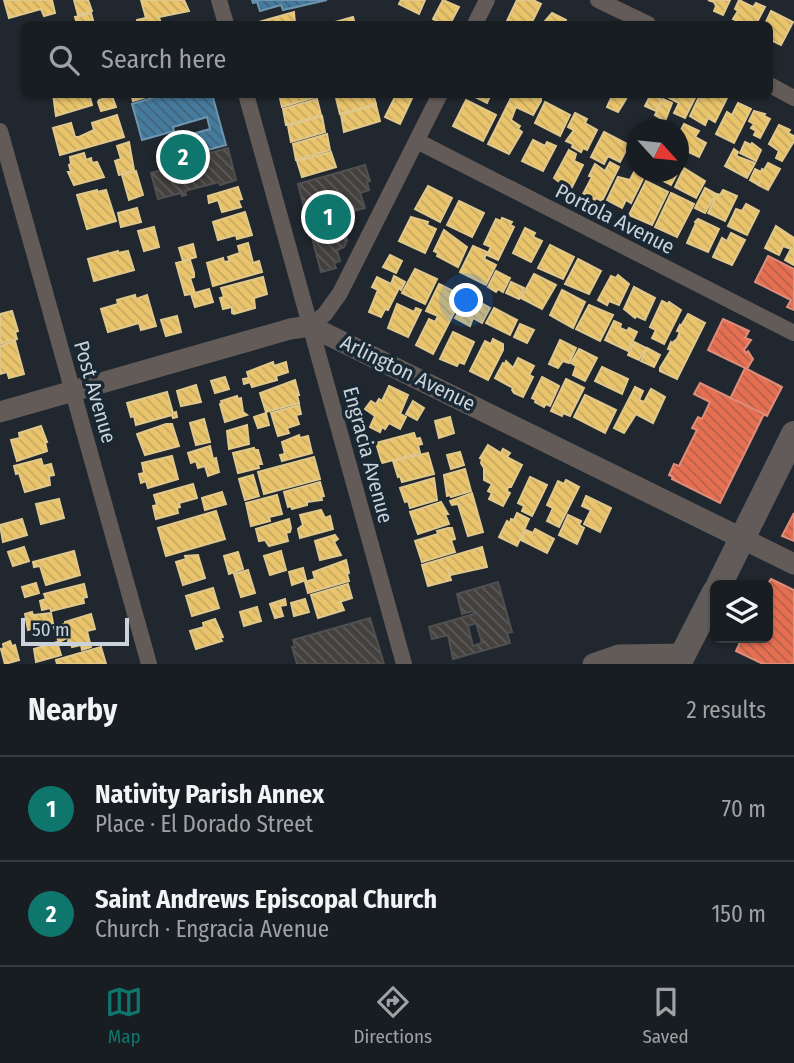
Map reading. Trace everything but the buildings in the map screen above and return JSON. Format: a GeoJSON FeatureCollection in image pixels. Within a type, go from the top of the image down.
{"type":"FeatureCollection","features":[{"type":"Feature","properties":{"kind":"main road"},"geometry":{"type":"LineString","coordinates":[[722,580],[794,433]]}},
{"type":"Feature","properties":{"kind":"main road"},"geometry":{"type":"LineString","coordinates":[[681,659],[710,602]]}},
{"type":"Feature","properties":{"kind":"street"},"geometry":{"type":"LineString","coordinates":[[219,0],[225,21]]}},
{"type":"Feature","properties":{"kind":"street"},"geometry":{"type":"LineString","coordinates":[[476,21],[487,0]]}},
{"type":"Feature","properties":{"kind":"street"},"geometry":{"type":"LineString","coordinates":[[598,0],[642,21]]}},
{"type":"Feature","properties":{"kind":"street"},"geometry":{"type":"LineString","coordinates":[[773,87],[794,97]]}},
{"type":"Feature","properties":{"kind":"street","name":"Engracia Avenue"},"geometry":{"type":"LineString","coordinates":[[247,98],[404,664]]}},
{"type":"Feature","properties":{"kind":"street"},"geometry":{"type":"LineString","coordinates":[[0,412],[290,329],[310,326],[325,314],[340,292],[438,98]]}},
{"type":"Feature","properties":{"kind":"street","name":"Post Avenue"},"geometry":{"type":"LineString","coordinates":[[0,131],[149,664]]}},
{"type":"Feature","properties":{"kind":"street","name":"Portola Avenue"},"geometry":{"type":"LineString","coordinates":[[417,141],[794,333]]}},
{"type":"Feature","properties":{"kind":"street","name":"Arlington Avenue"},"geometry":{"type":"LineString","coordinates":[[310,326],[794,564]]}},
{"type":"Feature","properties":{"kind":"street"},"geometry":{"type":"LineString","coordinates":[[593,664],[619,655],[681,659]]}},
{"type":"Feature","properties":{"kind":"place","name":"Saint Andrews Episcopal Church"},"geometry":{"type":"Point","coordinates":[183,157]}},
{"type":"Feature","properties":{"kind":"place","name":"Nativity Parish Annex"},"geometry":{"type":"Point","coordinates":[328,217]}}]}
